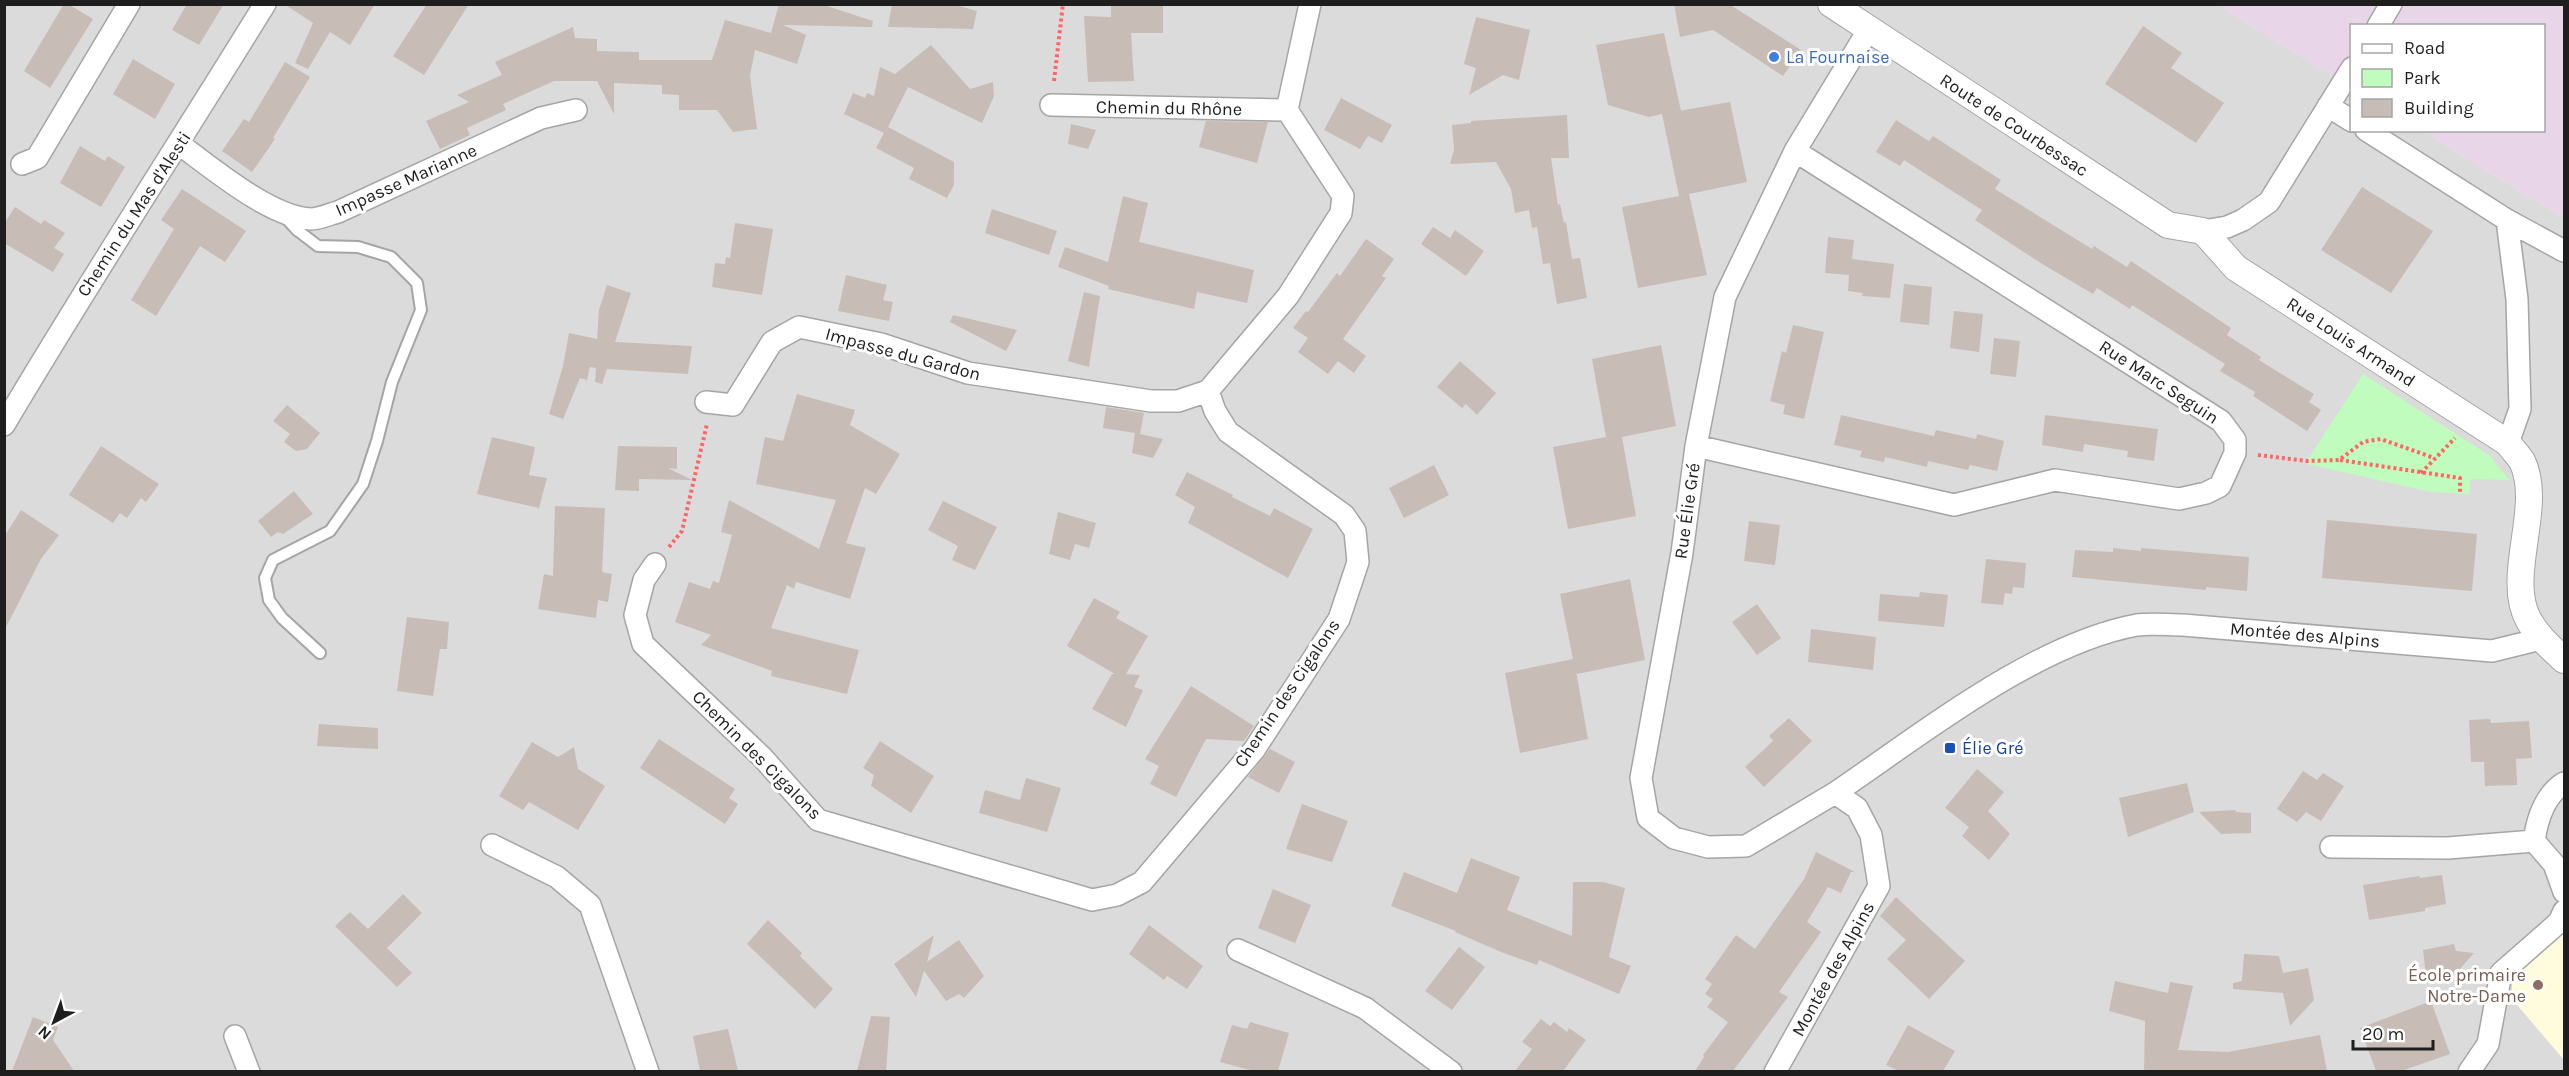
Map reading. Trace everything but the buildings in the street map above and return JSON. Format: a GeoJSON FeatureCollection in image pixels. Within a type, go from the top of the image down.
{"type":"FeatureCollection","features":[{"type":"Feature","properties":{"kind":"street"},"geometry":{"type":"LineString","coordinates":[[22,164],[37,158],[129,4]]}},
{"type":"Feature","properties":{"kind":"street","name":"Chemin du Mas d'Alesti"},"geometry":{"type":"LineString","coordinates":[[4,425],[62,327],[265,4]]}},
{"type":"Feature","properties":{"kind":"street"},"geometry":{"type":"LineString","coordinates":[[1208,391],[1288,296],[1341,213],[1343,196],[1287,110],[1310,4]]}},
{"type":"Feature","properties":{"kind":"street","name":"Route de Courbessac"},"geometry":{"type":"LineString","coordinates":[[1831,4],[2168,225],[2203,231]]}},
{"type":"Feature","properties":{"kind":"street"},"geometry":{"type":"LineString","coordinates":[[2379,24],[2391,4]]}},
{"type":"Feature","properties":{"kind":"street","name":"Rue Élie Gré"},"geometry":{"type":"LineString","coordinates":[[1834,793],[1746,846],[1708,847],[1674,838],[1648,818],[1641,778],[1682,553],[1696,446],[1725,297],[1796,151],[1869,30]]}},
{"type":"Feature","properties":{"kind":"street"},"geometry":{"type":"LineString","coordinates":[[2203,231],[2227,227],[2243,220],[2270,202],[2350,71]]}},
{"type":"Feature","properties":{"kind":"street","name":"Chemin du Rhône"},"geometry":{"type":"LineString","coordinates":[[1051,105],[1287,110]]}},
{"type":"Feature","properties":{"kind":"street"},"geometry":{"type":"LineString","coordinates":[[2328,106],[2350,120]]}},
{"type":"Feature","properties":{"kind":"street","name":"Impasse Marianne"},"geometry":{"type":"LineString","coordinates":[[179,144],[245,192],[279,211],[311,219],[338,212],[541,118],[576,110]]}},
{"type":"Feature","properties":{"kind":"street"},"geometry":{"type":"LineString","coordinates":[[2369,132],[2507,220],[2565,251]]}},
{"type":"Feature","properties":{"kind":"street","name":"Rue Marc Seguin"},"geometry":{"type":"LineString","coordinates":[[1796,151],[2222,421],[2235,440],[2235,453]]}},
{"type":"Feature","properties":{"kind":"street"},"geometry":{"type":"LineString","coordinates":[[2507,220],[2517,300],[2520,409],[2508,443],[2522,461],[2529,485],[2521,593],[2527,617],[2541,639],[2565,660]]}},
{"type":"Feature","properties":{"kind":"street","name":"Rue Louis Armand"},"geometry":{"type":"LineString","coordinates":[[2203,231],[2236,268],[2508,443]]}},
{"type":"Feature","properties":{"kind":"street","name":"Impasse du Gardon"},"geometry":{"type":"LineString","coordinates":[[706,402],[733,405],[772,342],[799,327],[881,345],[979,375],[1151,401],[1178,401],[1208,391]]}},
{"type":"Feature","properties":{"kind":"street","name":"Chemin des Cigalons"},"geometry":{"type":"LineString","coordinates":[[655,564],[644,580],[635,615],[643,644],[762,757],[818,820],[1092,900],[1118,895],[1142,882],[1254,750],[1339,619],[1358,562],[1355,531],[1344,515],[1227,432],[1215,411],[1208,391]]}},
{"type":"Feature","properties":{"kind":"street"},"geometry":{"type":"LineString","coordinates":[[1696,446],[1954,505],[2055,480],[2179,499],[2206,493],[2220,486],[2235,453]]}},
{"type":"Feature","properties":{"kind":"street","name":"Montée des Alpins"},"geometry":{"type":"LineString","coordinates":[[1775,1071],[1879,886],[1872,835],[1857,808],[1834,793],[2008,677],[2093,636],[2139,625],[2183,625],[2492,651],[2541,639]]}},
{"type":"Feature","properties":{"kind":"street"},"geometry":{"type":"LineString","coordinates":[[2534,841],[2538,816],[2558,787],[2565,783]]}},
{"type":"Feature","properties":{"kind":"street"},"geometry":{"type":"LineString","coordinates":[[2331,847],[2448,848],[2534,841]]}},
{"type":"Feature","properties":{"kind":"street"},"geometry":{"type":"LineString","coordinates":[[2534,841],[2554,864],[2565,892]]}},
{"type":"Feature","properties":{"kind":"street"},"geometry":{"type":"LineString","coordinates":[[492,845],[557,877],[590,905],[648,1071]]}},
{"type":"Feature","properties":{"kind":"street"},"geometry":{"type":"LineString","coordinates":[[2469,1071],[2488,1044],[2501,973],[2559,922],[2565,911]]}},
{"type":"Feature","properties":{"kind":"street"},"geometry":{"type":"LineString","coordinates":[[1238,950],[1365,1008],[1450,1071]]}},
{"type":"Feature","properties":{"kind":"street"},"geometry":{"type":"LineString","coordinates":[[235,1036],[249,1071]]}},
{"type":"Feature","properties":{"kind":"lane"},"geometry":{"type":"LineString","coordinates":[[279,211],[297,230],[318,246],[358,247],[391,257],[417,283],[421,310],[392,382],[363,484],[330,531],[273,560],[265,578],[269,600],[282,618],[320,653]]}},
{"type":"Feature","properties":{"kind":"path"},"geometry":{"type":"LineString","coordinates":[[1051,105],[1063,4]]}},
{"type":"Feature","properties":{"kind":"path"},"geometry":{"type":"LineString","coordinates":[[655,564],[682,531],[707,424],[706,402]]}},
{"type":"Feature","properties":{"kind":"path"},"geometry":{"type":"LineString","coordinates":[[2421,473],[2450,441],[2459,435],[2468,417]]}},
{"type":"Feature","properties":{"kind":"path"},"geometry":{"type":"LineString","coordinates":[[2340,460],[2363,442],[2381,439],[2434,458]]}},
{"type":"Feature","properties":{"kind":"path"},"geometry":{"type":"LineString","coordinates":[[2235,453],[2307,460],[2340,460],[2460,478],[2460,493]]}},
{"type":"Feature","properties":{"kind":"shaded area"},"geometry":{"type":"Polygon","coordinates":[[[5,5],[2217,5],[2350,86],[2350,132],[2424,132],[2564,218],[2564,1071],[5,1072],[5,5]]]}},
{"type":"Feature","properties":{"kind":"shaded area"},"geometry":{"type":"Polygon","coordinates":[[[2217,5],[2564,5],[2564,218],[2424,132],[2545,132],[2545,24],[2350,24],[2350,86],[2217,5]]]}},
{"type":"Feature","properties":{"kind":"shaded area","name":"École primaire Notre-Dame"},"geometry":{"type":"Polygon","coordinates":[[[2564,927],[2564,1060],[2512,999],[2512,970],[2564,927]]]}},
{"type":"Feature","properties":{"kind":"green space"},"geometry":{"type":"Polygon","coordinates":[[[2363,374],[2490,456],[2509,480],[2471,479],[2469,494],[2431,492],[2307,464],[2363,374]]]}},
{"type":"Feature","properties":{"kind":"place","name":"La Fournaise"},"geometry":{"type":"Point","coordinates":[1774,57]}},
{"type":"Feature","properties":{"kind":"place","name":"Élie Gré"},"geometry":{"type":"Point","coordinates":[1950,748]}},
{"type":"Feature","properties":{"kind":"place","name":"École primaire Notre-Dame"},"geometry":{"type":"Point","coordinates":[2538,985]}}]}
